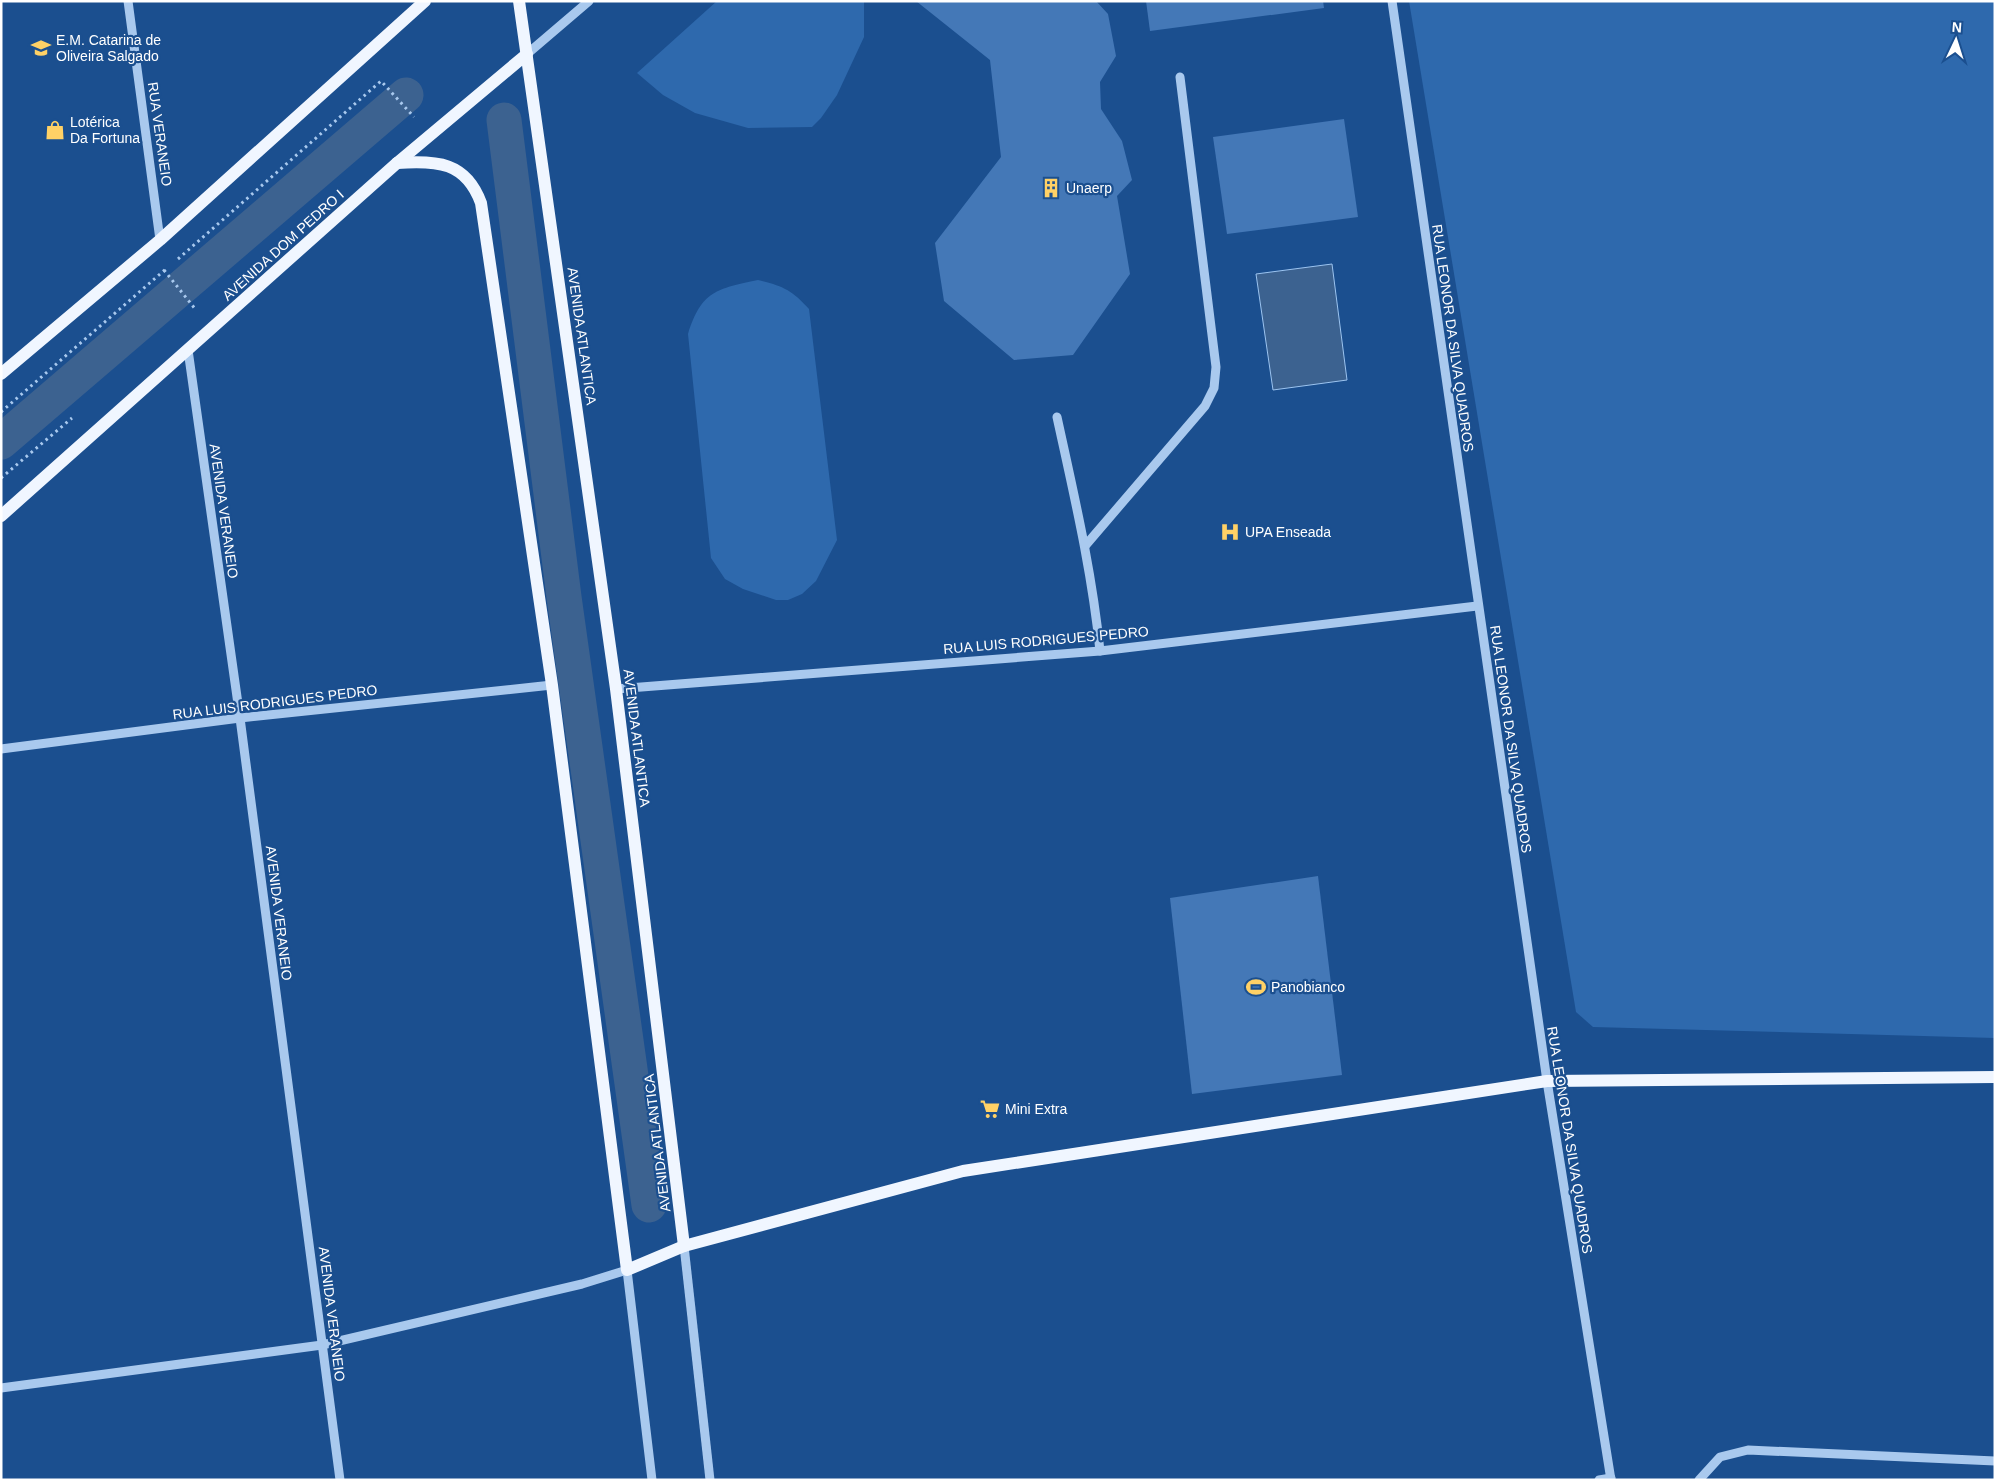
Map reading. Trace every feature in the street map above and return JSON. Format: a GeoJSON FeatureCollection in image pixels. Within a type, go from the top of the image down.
{"type":"FeatureCollection","features":[{"type":"Feature","properties":{"kind":"main road"},"geometry":{"type":"LineString","coordinates":[[1,374],[160,240],[425,1]]}},
{"type":"Feature","properties":{"kind":"main road","name":"AVENIDA ATLANTICA"},"geometry":{"type":"LineString","coordinates":[[519,1],[616,689],[684,1246]]}},
{"type":"Feature","properties":{"kind":"main road","name":"AVENIDA DOM PEDRO I"},"geometry":{"type":"LineString","coordinates":[[1,516],[397,164],[527,54]]}},
{"type":"Feature","properties":{"kind":"main road"},"geometry":{"type":"LineString","coordinates":[[397,164],[438,162],[454,168],[467,177],[475,188],[481,203],[552,684],[627,1270],[684,1246],[963,1171],[1547,1081],[1995,1077]]}},
{"type":"Feature","properties":{"kind":"street","name":"RUA VERANEIO"},"geometry":{"type":"LineString","coordinates":[[128,1],[160,240]]}},
{"type":"Feature","properties":{"kind":"street","name":"AVENIDA DOM PEDRO I"},"geometry":{"type":"LineString","coordinates":[[527,54],[589,1]]}},
{"type":"Feature","properties":{"kind":"street","name":"RUA LEONOR DA SILVA QUADROS"},"geometry":{"type":"LineString","coordinates":[[1392,1],[1547,1081],[1611,1479]]}},
{"type":"Feature","properties":{"kind":"street"},"geometry":{"type":"LineString","coordinates":[[1085,546],[1205,406],[1214,388],[1216,367],[1180,77]]}},
{"type":"Feature","properties":{"kind":"street","name":"AVENIDA VERANEIO"},"geometry":{"type":"LineString","coordinates":[[188,350],[240,718],[340,1480]]}},
{"type":"Feature","properties":{"kind":"street"},"geometry":{"type":"LineString","coordinates":[[1056,417],[1085,546],[1094,594],[1100,651]]}},
{"type":"Feature","properties":{"kind":"street","name":"RUA LUIS RODRIGUES PEDRO"},"geometry":{"type":"LineString","coordinates":[[616,689],[1100,651],[1478,606]]}},
{"type":"Feature","properties":{"kind":"street","name":"RUA LUIS RODRIGUES PEDRO"},"geometry":{"type":"LineString","coordinates":[[1,749],[240,718],[552,684]]}},
{"type":"Feature","properties":{"kind":"street","name":"AVENIDA ATLANTICA"},"geometry":{"type":"LineString","coordinates":[[684,1246],[710,1480]]}},
{"type":"Feature","properties":{"kind":"street"},"geometry":{"type":"LineString","coordinates":[[1,1388],[322,1345],[591,1282],[627,1270],[652,1480]]}},
{"type":"Feature","properties":{"kind":"street"},"geometry":{"type":"LineString","coordinates":[[1699,1480],[1720,1457],[1748,1450],[1995,1461]]}},
{"type":"Feature","properties":{"kind":"street"},"geometry":{"type":"LineString","coordinates":[[1599,1480],[1611,1479]]}},
{"type":"Feature","properties":{"kind":"path"},"geometry":{"type":"LineString","coordinates":[[1,412],[381,81],[416,119]]}},
{"type":"Feature","properties":{"kind":"path"},"geometry":{"type":"LineString","coordinates":[[164,272],[196,310]]}},
{"type":"Feature","properties":{"kind":"shaded area"},"geometry":{"type":"Polygon","coordinates":[[[717,1],[864,1],[864,37],[837,95],[821,118],[812,127],[748,128],[695,113],[663,95],[637,73],[717,1]]]}},
{"type":"Feature","properties":{"kind":"shaded area"},"geometry":{"type":"Polygon","coordinates":[[[1409,1],[1995,1],[1995,1038],[1593,1027],[1576,1012],[1409,1]]]}},
{"type":"Feature","properties":{"kind":"shaded area"},"geometry":{"type":"Polygon","coordinates":[[[1332,264],[1347,380],[1273,390],[1256,274],[1332,264]]]}},
{"type":"Feature","properties":{"kind":"shaded area"},"geometry":{"type":"Polygon","coordinates":[[[758,280],[774,284],[786,290],[797,297],[809,309],[837,540],[816,581],[802,594],[788,600],[776,600],[743,589],[725,579],[711,558],[688,334],[693,319],[705,300],[722,289],[758,280]]]}},
{"type":"Feature","properties":{"kind":"building","name":"Unaerp"},"geometry":{"type":"Polygon","coordinates":[[[916,1],[1096,1],[1108,14],[1116,56],[1100,82],[1101,109],[1122,141],[1132,180],[1117,196],[1130,274],[1073,355],[1014,360],[944,301],[935,243],[1001,157],[990,60],[916,1]]]}},
{"type":"Feature","properties":{"kind":"building"},"geometry":{"type":"Polygon","coordinates":[[[1146,1],[1323,1],[1324,8],[1150,31],[1146,1]]]}},
{"type":"Feature","properties":{"kind":"building"},"geometry":{"type":"Polygon","coordinates":[[[1344,119],[1358,217],[1227,234],[1213,137],[1344,119]]]}},
{"type":"Feature","properties":{"kind":"building","name":"Panobianco"},"geometry":{"type":"Polygon","coordinates":[[[1318,876],[1342,1075],[1192,1094],[1170,898],[1318,876]]]}},
{"type":"Feature","properties":{"kind":"waterway"},"geometry":{"type":"LineString","coordinates":[[1,442],[406,95]]}},
{"type":"Feature","properties":{"kind":"waterway"},"geometry":{"type":"LineString","coordinates":[[504,120],[564,597],[649,1205]]}},
{"type":"Feature","properties":{"kind":"place","name":"E.M. Catarina de Oliveira Salgado"},"geometry":{"type":"Point","coordinates":[41,48]}},
{"type":"Feature","properties":{"kind":"place","name":"Lotérica Da Fortuna"},"geometry":{"type":"Point","coordinates":[55,130]}},
{"type":"Feature","properties":{"kind":"place","name":"Unaerp"},"geometry":{"type":"Point","coordinates":[1051,188]}},
{"type":"Feature","properties":{"kind":"place","name":"UPA Enseada"},"geometry":{"type":"Point","coordinates":[1230,532]}},
{"type":"Feature","properties":{"kind":"place","name":"Panobianco"},"geometry":{"type":"Point","coordinates":[1256,987]}},
{"type":"Feature","properties":{"kind":"place","name":"Mini Extra"},"geometry":{"type":"Point","coordinates":[990,1109]}}]}
